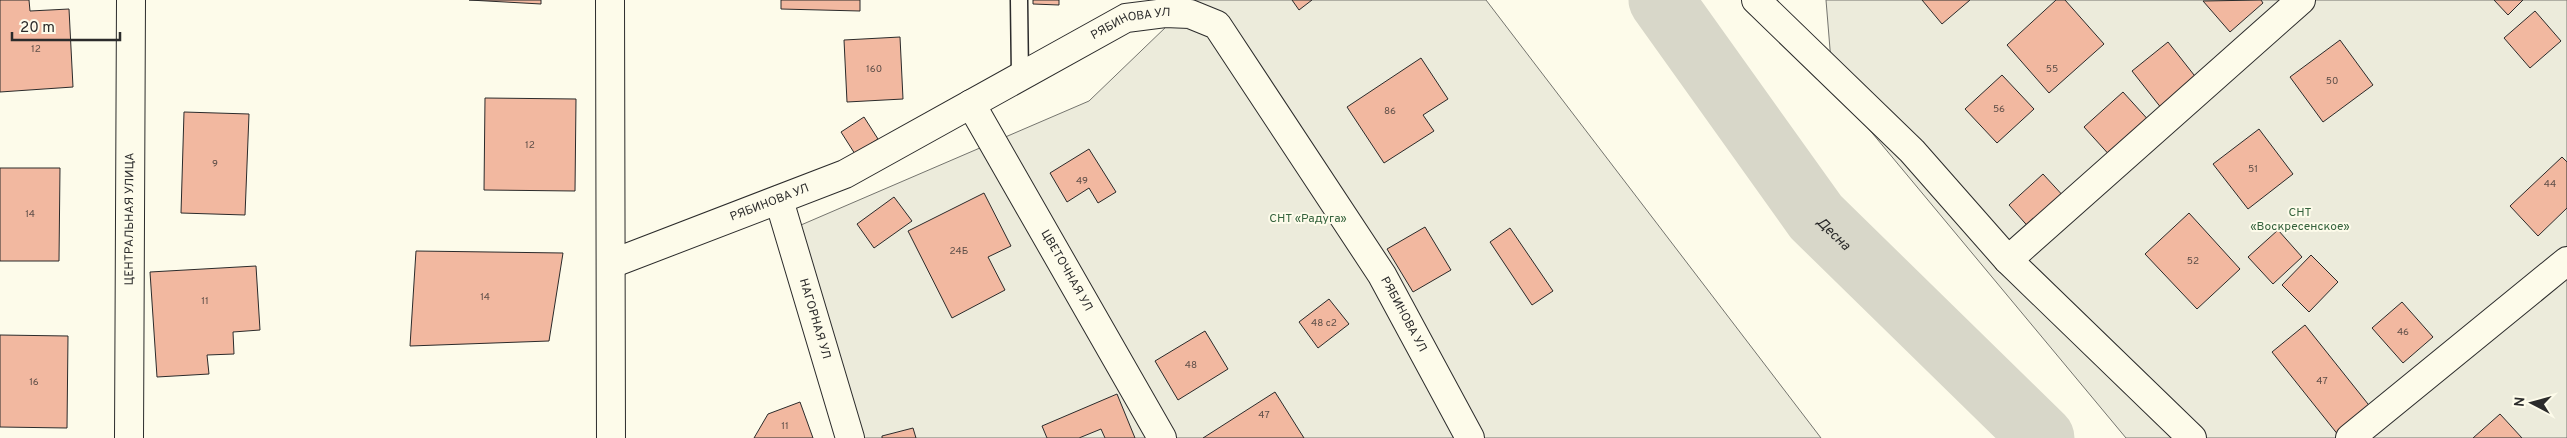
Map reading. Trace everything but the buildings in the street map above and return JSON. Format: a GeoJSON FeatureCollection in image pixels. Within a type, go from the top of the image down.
{"type":"FeatureCollection","features":[{"type":"Feature","properties":{"kind":"street","name":"ЦЕНТРАЛЬНАЯ УЛИЦА"},"geometry":{"type":"LineString","coordinates":[[129,438],[131,0]]}},
{"type":"Feature","properties":{"kind":"street"},"geometry":{"type":"LineString","coordinates":[[610,0],[611,438]]}},
{"type":"Feature","properties":{"kind":"street"},"geometry":{"type":"LineString","coordinates":[[1756,0],[1912,151],[2008,260],[2192,438]]}},
{"type":"Feature","properties":{"kind":"street"},"geometry":{"type":"LineString","coordinates":[[2008,260],[2301,0]]}},
{"type":"Feature","properties":{"kind":"street","name":"РЯБИНОВА УЛ"},"geometry":{"type":"LineString","coordinates":[[611,264],[845,174],[1126,18],[1165,13],[1190,14],[1218,25],[1382,275],[1470,438]]}},
{"type":"Feature","properties":{"kind":"street","name":"ЦВЕТОЧНАЯ УЛ"},"geometry":{"type":"LineString","coordinates":[[971,104],[1162,438]]}},
{"type":"Feature","properties":{"kind":"street","name":"НАГОРНАЯ УЛ"},"geometry":{"type":"LineString","coordinates":[[779,200],[850,438]]}},
{"type":"Feature","properties":{"kind":"street"},"geometry":{"type":"LineString","coordinates":[[2350,438],[2567,261]]}},
{"type":"Feature","properties":{"kind":"lane"},"geometry":{"type":"LineString","coordinates":[[1019,0],[1020,77]]}},
{"type":"Feature","properties":{"kind":"green space","name":"СНТ «Радуга»"},"geometry":{"type":"Polygon","coordinates":[[[1194,0],[1486,0],[1821,438],[853,438],[794,228],[1089,101],[1194,0]]]}},
{"type":"Feature","properties":{"kind":"green space","name":"СНТ «Воскресенское»"},"geometry":{"type":"Polygon","coordinates":[[[1826,0],[2567,0],[2567,438],[2126,438],[1833,86],[1826,0]]]}},
{"type":"Feature","properties":{"kind":"waterway","name":"Десна"},"geometry":{"type":"LineString","coordinates":[[1661,0],[1816,217],[2042,438]]}}]}
